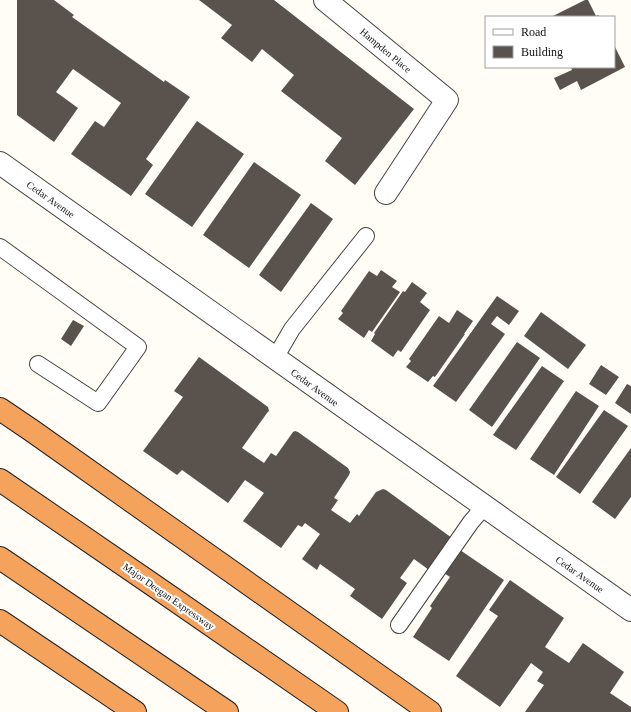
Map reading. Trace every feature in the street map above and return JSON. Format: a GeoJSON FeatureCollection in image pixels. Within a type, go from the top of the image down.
{"type":"FeatureCollection","features":[{"type":"Feature","properties":{"kind":"highway"},"geometry":{"type":"LineString","coordinates":[[0,409],[430,712]]}},
{"type":"Feature","properties":{"kind":"highway","name":"Major Deegan Expressway"},"geometry":{"type":"LineString","coordinates":[[0,480],[337,712]]}},
{"type":"Feature","properties":{"kind":"highway"},"geometry":{"type":"LineString","coordinates":[[0,558],[227,712]]}},
{"type":"Feature","properties":{"kind":"highway"},"geometry":{"type":"LineString","coordinates":[[0,621],[135,712]]}},
{"type":"Feature","properties":{"kind":"street","name":"Hampden Place"},"geometry":{"type":"LineString","coordinates":[[325,0],[447,100],[386,193]]}},
{"type":"Feature","properties":{"kind":"street","name":"Cedar Avenue"},"geometry":{"type":"LineString","coordinates":[[0,163],[631,610]]}},
{"type":"Feature","properties":{"kind":"lane"},"geometry":{"type":"LineString","coordinates":[[275,358],[292,329],[366,236]]}},
{"type":"Feature","properties":{"kind":"lane"},"geometry":{"type":"LineString","coordinates":[[0,246],[138,347],[98,403],[38,364]]}},
{"type":"Feature","properties":{"kind":"lane"},"geometry":{"type":"LineString","coordinates":[[399,625],[471,522],[484,507]]}},
{"type":"Feature","properties":{"kind":"building"},"geometry":{"type":"Polygon","coordinates":[[[17,0],[54,0],[74,15],[72,17],[164,82],[165,80],[190,97],[146,159],[153,165],[131,196],[71,154],[95,121],[104,127],[121,103],[73,69],[56,92],[78,108],[54,142],[17,115],[17,0]]]}},
{"type":"Feature","properties":{"kind":"building"},"geometry":{"type":"Polygon","coordinates":[[[199,0],[274,0],[414,109],[355,185],[325,161],[342,138],[281,91],[294,75],[262,49],[252,62],[221,38],[232,25],[199,0]]]}},
{"type":"Feature","properties":{"kind":"building"},"geometry":{"type":"Polygon","coordinates":[[[585,0],[588,0],[596,16],[553,16],[585,0]]]}},
{"type":"Feature","properties":{"kind":"building"},"geometry":{"type":"Polygon","coordinates":[[[615,47],[625,67],[581,90],[577,81],[560,90],[554,78],[572,70],[571,68],[615,68],[615,47]]]}},
{"type":"Feature","properties":{"kind":"building"},"geometry":{"type":"Polygon","coordinates":[[[197,121],[244,154],[192,227],[145,194],[197,121]]]}},
{"type":"Feature","properties":{"kind":"building"},"geometry":{"type":"Polygon","coordinates":[[[254,162],[301,195],[249,268],[203,235],[254,162]]]}},
{"type":"Feature","properties":{"kind":"building"},"geometry":{"type":"Polygon","coordinates":[[[311,203],[333,219],[281,292],[259,275],[311,203]]]}},
{"type":"Feature","properties":{"kind":"building"},"geometry":{"type":"Polygon","coordinates":[[[381,270],[397,281],[392,287],[400,292],[372,332],[369,330],[364,338],[338,319],[343,313],[341,311],[369,271],[377,276],[381,270]]]}},
{"type":"Feature","properties":{"kind":"building"},"geometry":{"type":"Polygon","coordinates":[[[412,282],[427,293],[420,302],[430,310],[401,352],[398,350],[393,357],[371,341],[375,334],[374,333],[403,291],[405,292],[412,282]]]}},
{"type":"Feature","properties":{"kind":"building"},"geometry":{"type":"Polygon","coordinates":[[[497,296],[519,311],[509,325],[497,316],[491,324],[505,334],[456,402],[433,386],[497,296]]]}},
{"type":"Feature","properties":{"kind":"building"},"geometry":{"type":"Polygon","coordinates":[[[457,310],[473,321],[435,377],[433,376],[428,382],[406,367],[411,361],[409,359],[439,316],[449,323],[457,310]]]}},
{"type":"Feature","properties":{"kind":"building"},"geometry":{"type":"Polygon","coordinates":[[[541,312],[586,345],[568,369],[524,336],[541,312]]]}},
{"type":"Feature","properties":{"kind":"building"},"geometry":{"type":"Polygon","coordinates":[[[73,320],[84,326],[71,346],[61,339],[73,320]]]}},
{"type":"Feature","properties":{"kind":"building"},"geometry":{"type":"Polygon","coordinates":[[[517,342],[540,358],[492,427],[469,410],[517,342]]]}},
{"type":"Feature","properties":{"kind":"building"},"geometry":{"type":"Polygon","coordinates":[[[199,357],[268,407],[269,411],[242,448],[264,463],[271,453],[276,456],[293,432],[298,432],[348,468],[350,472],[334,498],[338,500],[331,510],[350,523],[357,514],[359,516],[376,492],[383,489],[452,538],[429,570],[414,559],[400,578],[407,583],[382,619],[350,596],[355,589],[320,564],[317,570],[302,559],[320,534],[305,523],[302,527],[298,525],[281,548],[243,521],[264,493],[245,480],[228,503],[182,470],[177,475],[143,451],[183,397],[174,391],[199,357]]]}},
{"type":"Feature","properties":{"kind":"building"},"geometry":{"type":"Polygon","coordinates":[[[601,365],[619,377],[606,395],[589,384],[601,365]]]}},
{"type":"Feature","properties":{"kind":"building"},"geometry":{"type":"Polygon","coordinates":[[[542,366],[564,381],[516,450],[493,435],[542,366]]]}},
{"type":"Feature","properties":{"kind":"building"},"geometry":{"type":"Polygon","coordinates":[[[627,384],[631,386],[631,414],[615,403],[627,384]]]}},
{"type":"Feature","properties":{"kind":"building"},"geometry":{"type":"Polygon","coordinates":[[[576,391],[599,406],[554,475],[530,459],[576,391]]]}},
{"type":"Feature","properties":{"kind":"building"},"geometry":{"type":"Polygon","coordinates":[[[604,410],[628,426],[580,494],[556,477],[604,410]]]}},
{"type":"Feature","properties":{"kind":"building"},"geometry":{"type":"Polygon","coordinates":[[[631,448],[631,497],[615,519],[592,502],[631,448]]]}},
{"type":"Feature","properties":{"kind":"building"},"geometry":{"type":"Polygon","coordinates":[[[460,550],[504,580],[449,661],[413,637],[432,608],[430,606],[450,577],[444,573],[460,550]]]}},
{"type":"Feature","properties":{"kind":"building"},"geometry":{"type":"Polygon","coordinates":[[[510,580],[564,618],[545,647],[569,663],[583,643],[624,672],[610,693],[631,707],[631,712],[525,712],[544,685],[537,681],[543,672],[531,663],[500,707],[456,676],[498,616],[489,610],[510,580]]]}}]}
